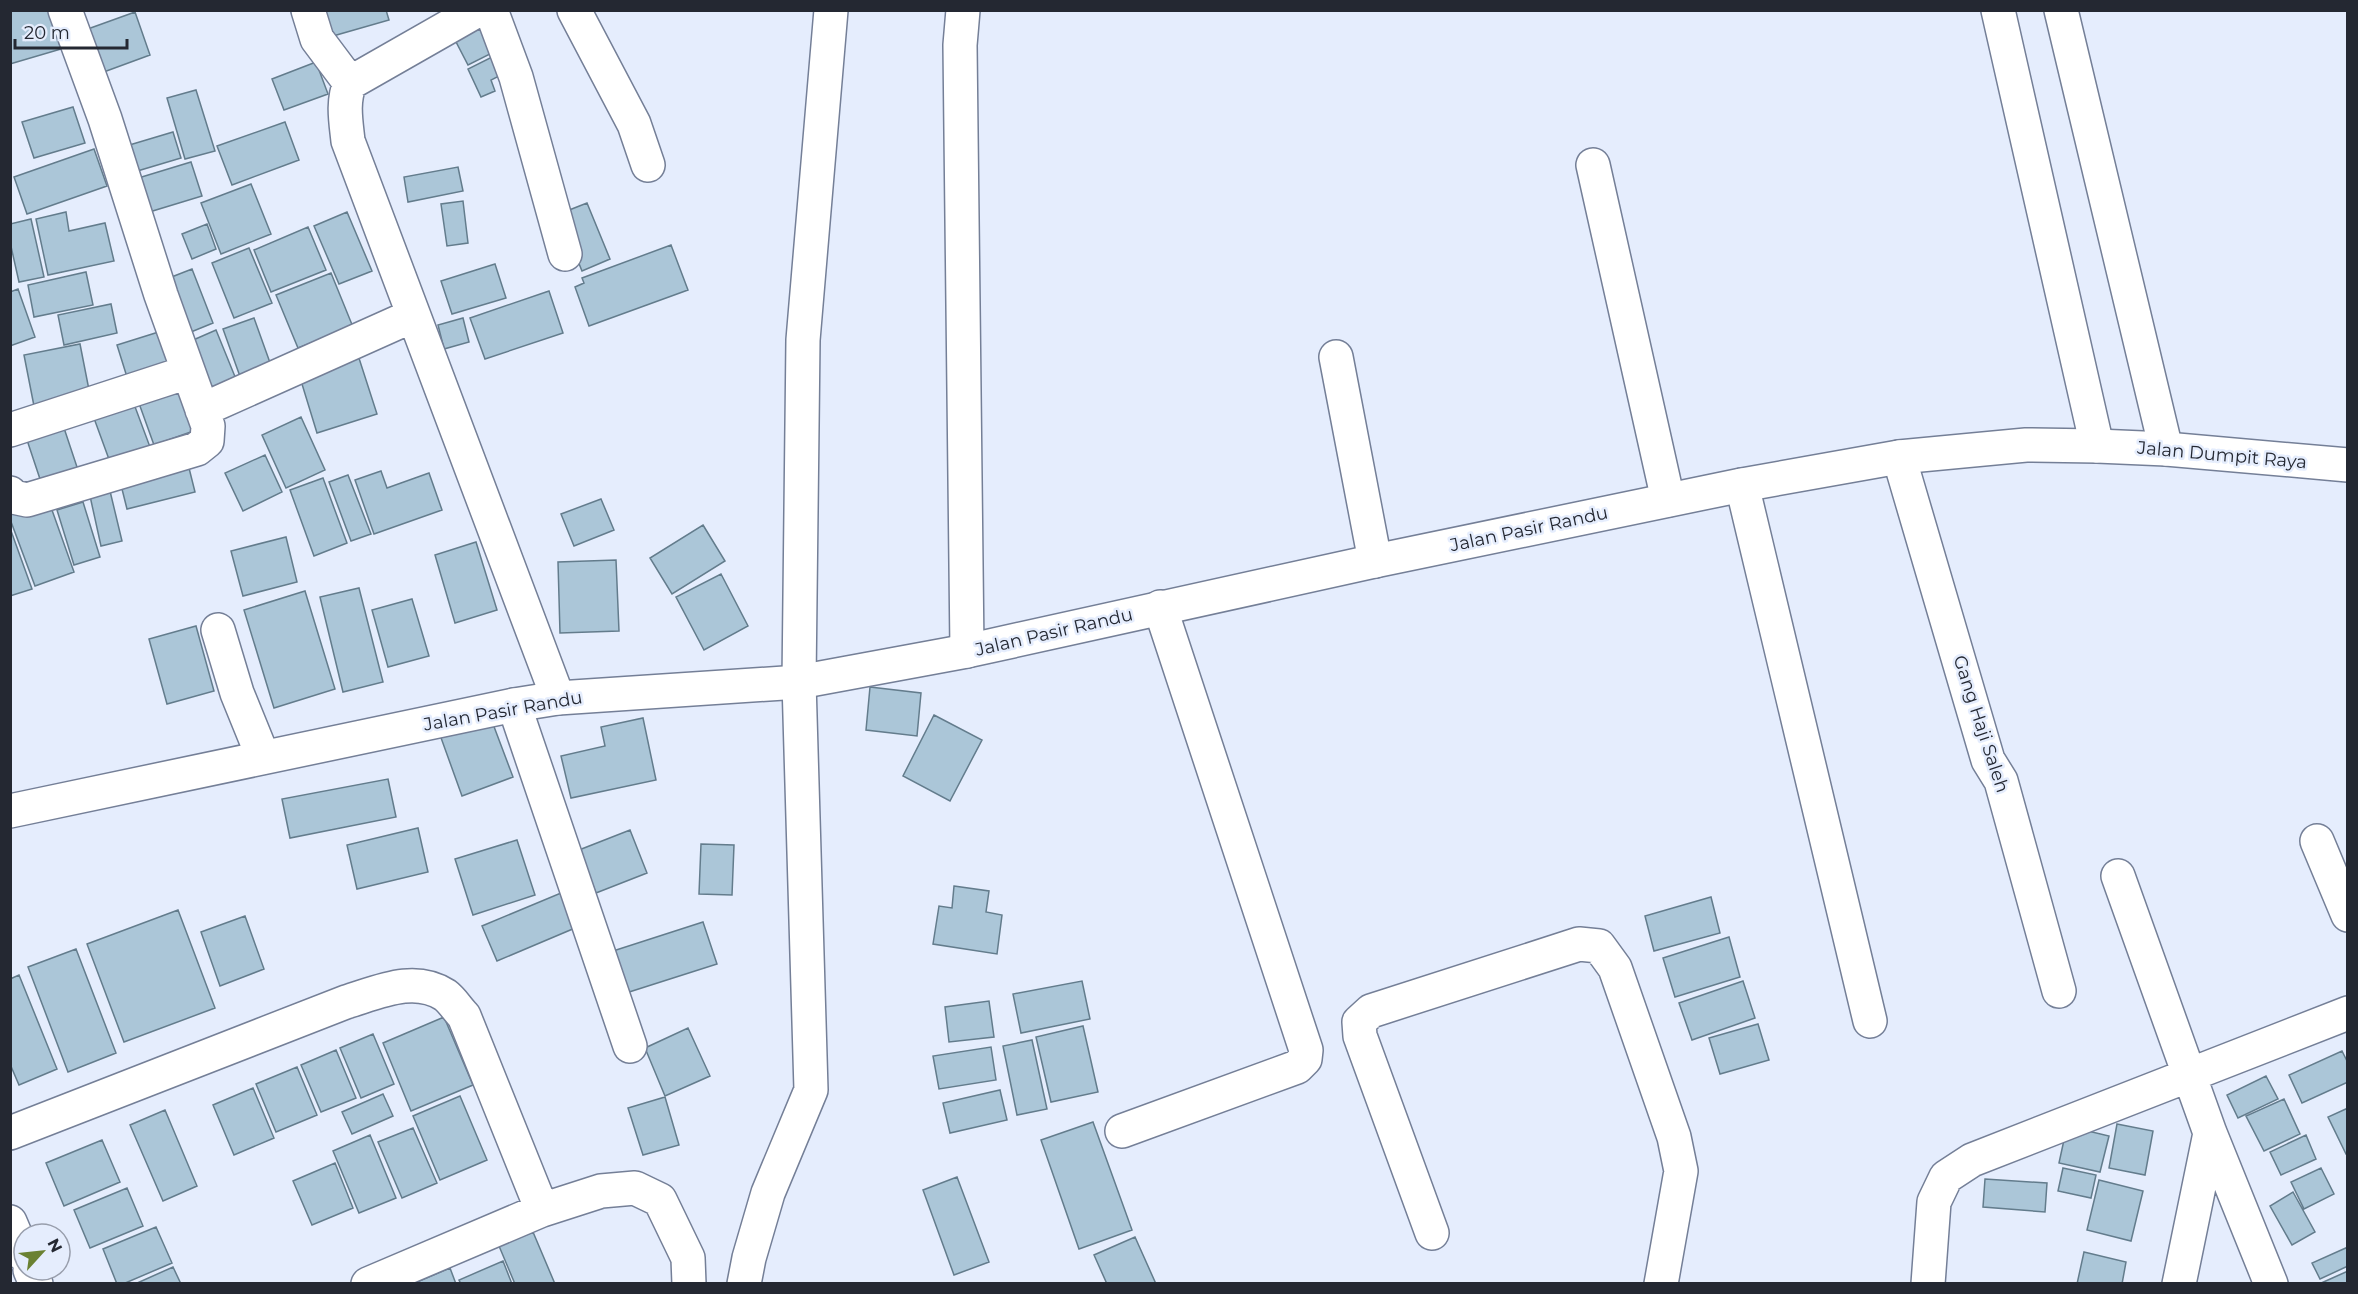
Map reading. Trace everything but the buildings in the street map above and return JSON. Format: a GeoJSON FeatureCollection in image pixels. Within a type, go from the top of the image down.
{"type":"FeatureCollection","features":[{"type":"Feature","properties":{"kind":"street"},"geometry":{"type":"LineString","coordinates":[[10,493],[14,497],[27,500],[197,449],[207,441],[208,426],[161,295],[105,119],[65,10]]}},
{"type":"Feature","properties":{"kind":"street"},"geometry":{"type":"LineString","coordinates":[[308,10],[317,39],[350,83]]}},
{"type":"Feature","properties":{"kind":"street"},"geometry":{"type":"LineString","coordinates":[[478,10],[350,83],[346,92],[345,108],[348,141],[412,316],[558,698]]}},
{"type":"Feature","properties":{"kind":"street"},"geometry":{"type":"LineString","coordinates":[[491,10],[516,77],[565,254]]}},
{"type":"Feature","properties":{"kind":"street"},"geometry":{"type":"LineString","coordinates":[[574,10],[634,124],[648,165]]}},
{"type":"Feature","properties":{"kind":"street"},"geometry":{"type":"LineString","coordinates":[[744,1284],[768,1193],[810,1089],[799,682],[803,340],[831,10]]}},
{"type":"Feature","properties":{"kind":"street"},"geometry":{"type":"LineString","coordinates":[[963,10],[960,45],[967,651]]}},
{"type":"Feature","properties":{"kind":"street"},"geometry":{"type":"LineString","coordinates":[[1998,10],[2097,446]]}},
{"type":"Feature","properties":{"kind":"street"},"geometry":{"type":"LineString","coordinates":[[2061,10],[2166,449]]}},
{"type":"Feature","properties":{"kind":"street"},"geometry":{"type":"LineString","coordinates":[[1593,165],[1668,500]]}},
{"type":"Feature","properties":{"kind":"street"},"geometry":{"type":"LineString","coordinates":[[202,410],[412,316]]}},
{"type":"Feature","properties":{"kind":"street"},"geometry":{"type":"LineString","coordinates":[[1336,357],[1375,561]]}},
{"type":"Feature","properties":{"kind":"street"},"geometry":{"type":"LineString","coordinates":[[10,430],[188,372]]}},
{"type":"Feature","properties":{"kind":"street","name":"Jalan Pasir Randu"},"geometry":{"type":"LineString","coordinates":[[10,811],[514,705],[558,698],[799,682],[967,651],[1375,561],[1668,500],[1899,457],[2025,445],[2097,446]]}},
{"type":"Feature","properties":{"kind":"street","name":"Jalan Dumpit Raya"},"geometry":{"type":"LineString","coordinates":[[2097,446],[2166,449],[2348,465]]}},
{"type":"Feature","properties":{"kind":"street","name":"Gang Haji Saleh"},"geometry":{"type":"LineString","coordinates":[[1899,457],[1988,760],[2001,781],[2059,991]]}},
{"type":"Feature","properties":{"kind":"street"},"geometry":{"type":"LineString","coordinates":[[1742,485],[1870,1021]]}},
{"type":"Feature","properties":{"kind":"street"},"geometry":{"type":"LineString","coordinates":[[1122,1131],[1297,1067],[1305,1059],[1306,1050],[1160,608]]}},
{"type":"Feature","properties":{"kind":"street"},"geometry":{"type":"LineString","coordinates":[[218,630],[237,693],[263,757]]}},
{"type":"Feature","properties":{"kind":"street"},"geometry":{"type":"LineString","coordinates":[[514,705],[630,1047]]}},
{"type":"Feature","properties":{"kind":"street"},"geometry":{"type":"LineString","coordinates":[[2318,841],[2348,915]]}},
{"type":"Feature","properties":{"kind":"street"},"geometry":{"type":"LineString","coordinates":[[2118,876],[2188,1075],[2271,1284]]}},
{"type":"Feature","properties":{"kind":"street"},"geometry":{"type":"LineString","coordinates":[[1432,1233],[1360,1036],[1359,1022],[1371,1011],[1579,944],[1599,946],[1615,968],[1674,1137],[1681,1171],[1661,1284]]}},
{"type":"Feature","properties":{"kind":"street"},"geometry":{"type":"LineString","coordinates":[[10,1133],[346,1002],[398,987],[424,985],[447,996],[464,1016],[542,1210]]}},
{"type":"Feature","properties":{"kind":"street"},"geometry":{"type":"LineString","coordinates":[[1928,1284],[1934,1202],[1946,1177],[1972,1160],[2348,1013]]}},
{"type":"Feature","properties":{"kind":"street"},"geometry":{"type":"LineString","coordinates":[[2179,1284],[2210,1133]]}},
{"type":"Feature","properties":{"kind":"street"},"geometry":{"type":"LineString","coordinates":[[368,1284],[542,1210],[601,1191],[635,1188],[660,1200],[688,1258],[689,1284]]}}]}
